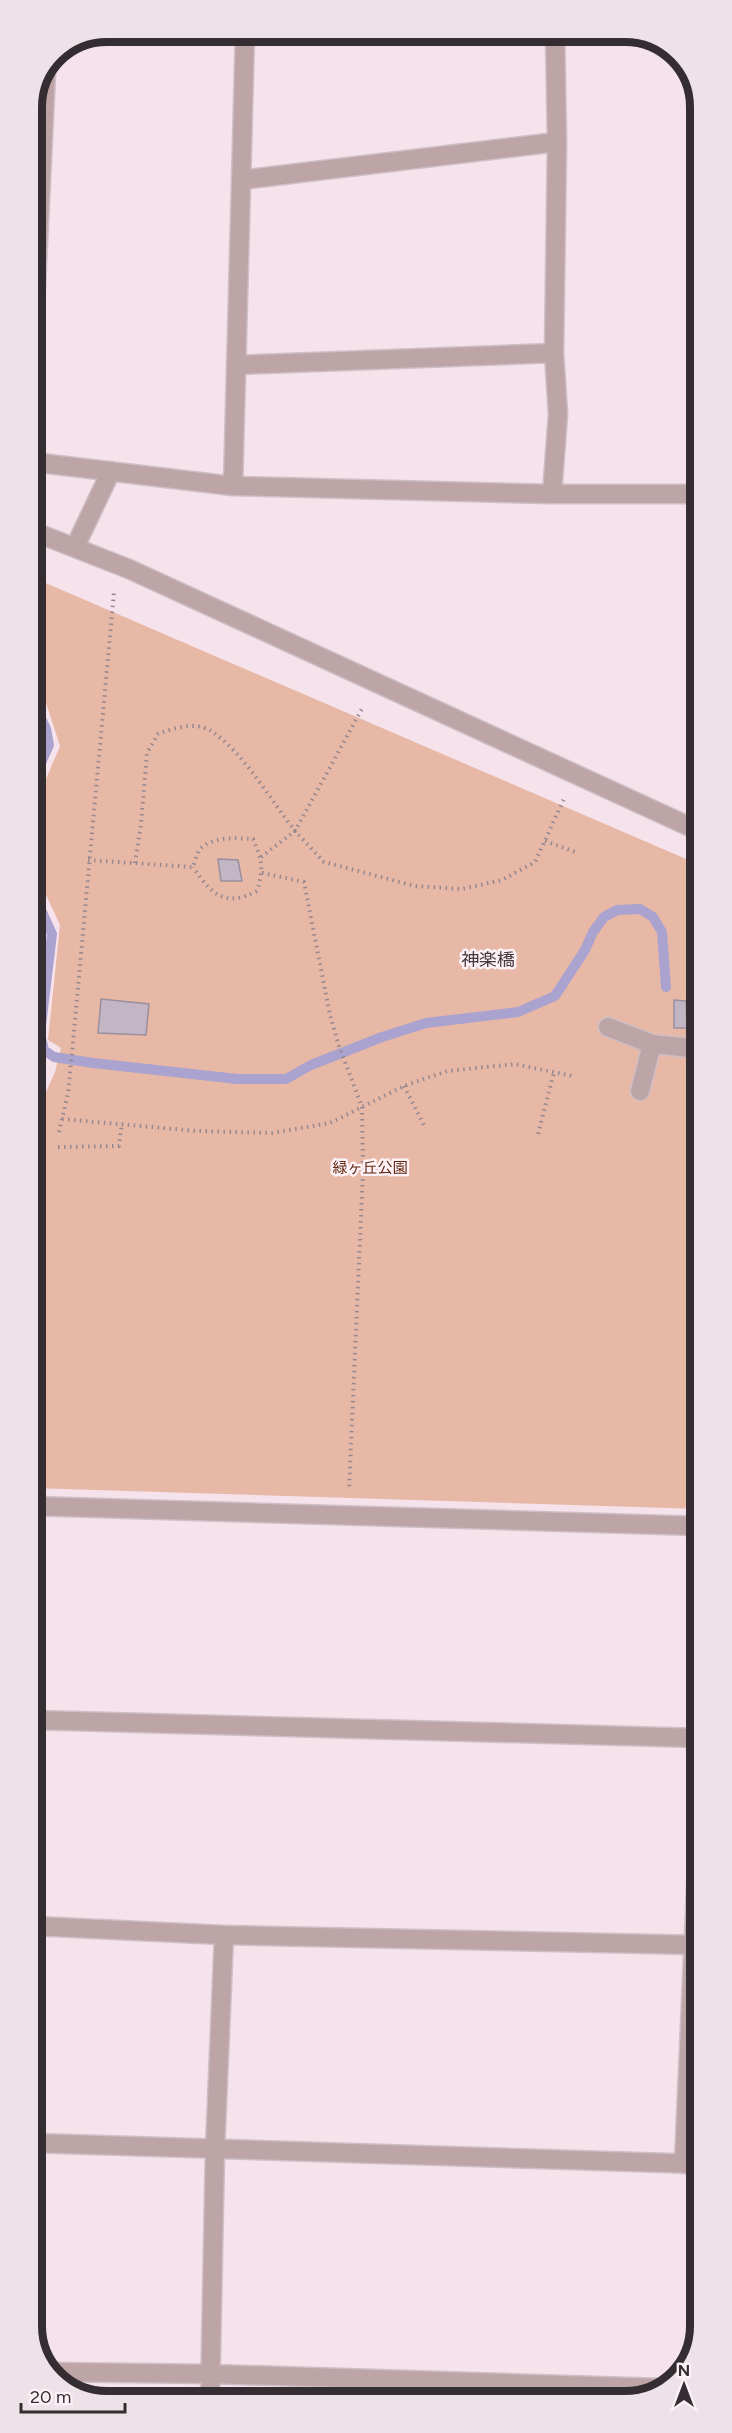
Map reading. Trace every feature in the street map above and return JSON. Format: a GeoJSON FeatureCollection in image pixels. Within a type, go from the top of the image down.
{"type":"FeatureCollection","features":[{"type":"Feature","properties":{"kind":"street"},"geometry":{"type":"LineString","coordinates":[[233,486],[245,42]]}},
{"type":"Feature","properties":{"kind":"street"},"geometry":{"type":"LineString","coordinates":[[552,494],[558,414],[554,353],[557,142],[555,42]]}},
{"type":"Feature","properties":{"kind":"street"},"geometry":{"type":"LineString","coordinates":[[42,157],[45,87]]}},
{"type":"Feature","properties":{"kind":"street"},"geometry":{"type":"LineString","coordinates":[[241,180],[557,142]]}},
{"type":"Feature","properties":{"kind":"street"},"geometry":{"type":"LineString","coordinates":[[236,365],[554,353]]}},
{"type":"Feature","properties":{"kind":"street"},"geometry":{"type":"LineString","coordinates":[[42,463],[233,486],[552,494],[690,494]]}},
{"type":"Feature","properties":{"kind":"street"},"geometry":{"type":"LineString","coordinates":[[75,547],[111,471]]}},
{"type":"Feature","properties":{"kind":"street"},"geometry":{"type":"LineString","coordinates":[[42,535],[116,564],[690,827]]}},
{"type":"Feature","properties":{"kind":"street"},"geometry":{"type":"LineString","coordinates":[[608,1027],[652,1044],[690,1048]]}},
{"type":"Feature","properties":{"kind":"street"},"geometry":{"type":"LineString","coordinates":[[640,1091],[652,1044]]}},
{"type":"Feature","properties":{"kind":"street"},"geometry":{"type":"LineString","coordinates":[[42,1506],[690,1526]]}},
{"type":"Feature","properties":{"kind":"street"},"geometry":{"type":"LineString","coordinates":[[42,1720],[690,1738]]}},
{"type":"Feature","properties":{"kind":"street"},"geometry":{"type":"LineString","coordinates":[[42,1926],[224,1935],[690,1945]]}},
{"type":"Feature","properties":{"kind":"street"},"geometry":{"type":"LineString","coordinates":[[210,2391],[215,2150],[224,1935]]}},
{"type":"Feature","properties":{"kind":"street"},"geometry":{"type":"LineString","coordinates":[[42,2143],[690,2164]]}},
{"type":"Feature","properties":{"kind":"street"},"geometry":{"type":"LineString","coordinates":[[61,2372],[211,2374],[645,2388]]}},
{"type":"Feature","properties":{"kind":"path"},"geometry":{"type":"LineString","coordinates":[[59,1132],[72,1053],[116,564]]}},
{"type":"Feature","properties":{"kind":"path"},"geometry":{"type":"LineString","coordinates":[[261,857],[295,831],[376,682]]}},
{"type":"Feature","properties":{"kind":"path"},"geometry":{"type":"LineString","coordinates":[[135,863],[147,753],[158,734],[182,726],[210,730],[240,757],[295,831],[324,861],[415,886],[462,889],[502,880],[535,861],[574,773]]}},
{"type":"Feature","properties":{"kind":"path"},"geometry":{"type":"LineString","coordinates":[[253,839],[261,857],[262,873],[257,891],[242,899],[226,899],[206,886],[193,867],[200,849],[216,840],[253,839]]}},
{"type":"Feature","properties":{"kind":"path"},"geometry":{"type":"LineString","coordinates":[[544,841],[578,853]]}},
{"type":"Feature","properties":{"kind":"path"},"geometry":{"type":"LineString","coordinates":[[88,860],[193,867]]}},
{"type":"Feature","properties":{"kind":"path"},"geometry":{"type":"LineString","coordinates":[[262,873],[303,882],[330,1015],[362,1107],[363,1171],[348,1515]]}},
{"type":"Feature","properties":{"kind":"path"},"geometry":{"type":"LineString","coordinates":[[62,1119],[197,1131],[272,1133],[330,1123],[404,1086],[447,1071],[515,1064],[572,1076]]}},
{"type":"Feature","properties":{"kind":"path"},"geometry":{"type":"LineString","coordinates":[[538,1134],[554,1072]]}},
{"type":"Feature","properties":{"kind":"path"},"geometry":{"type":"LineString","coordinates":[[404,1086],[425,1127]]}},
{"type":"Feature","properties":{"kind":"path"},"geometry":{"type":"LineString","coordinates":[[58,1147],[119,1146],[122,1123]]}},
{"type":"Feature","properties":{"kind":"green space","name":"緑ヶ丘公園"},"geometry":{"type":"Polygon","coordinates":[[[42,581],[690,861],[690,1509],[42,1488],[42,1101],[55,1072],[61,1048],[48,1040],[60,925],[42,886],[42,788],[60,746],[42,690],[42,581]]]}},
{"type":"Feature","properties":{"kind":"building"},"geometry":{"type":"Polygon","coordinates":[[[218,859],[238,860],[242,881],[221,881],[218,859]]]}},
{"type":"Feature","properties":{"kind":"building"},"geometry":{"type":"Polygon","coordinates":[[[101,999],[149,1004],[146,1035],[98,1033],[101,999]]]}},
{"type":"Feature","properties":{"kind":"building"},"geometry":{"type":"Polygon","coordinates":[[[674,1000],[686,1001],[687,1028],[674,1028],[674,1000]]]}},
{"type":"Feature","properties":{"kind":"waterway"},"geometry":{"type":"LineString","coordinates":[[42,720],[49,745],[42,761]]}},
{"type":"Feature","properties":{"kind":"waterway"},"geometry":{"type":"LineString","coordinates":[[42,1042],[44,1050],[54,1057],[93,1063],[237,1079],[286,1079],[311,1065],[382,1037],[426,1023],[518,1012],[555,996],[585,950],[593,932],[604,917],[617,910],[640,909],[653,917],[662,932],[666,987]]}},
{"type":"Feature","properties":{"kind":"waterway"},"geometry":{"type":"LineString","coordinates":[[42,912],[52,934],[42,1017]]}},
{"type":"Feature","properties":{"kind":"district","name":"神楽橋"},"geometry":{"type":"Point","coordinates":[488,960]}}]}
